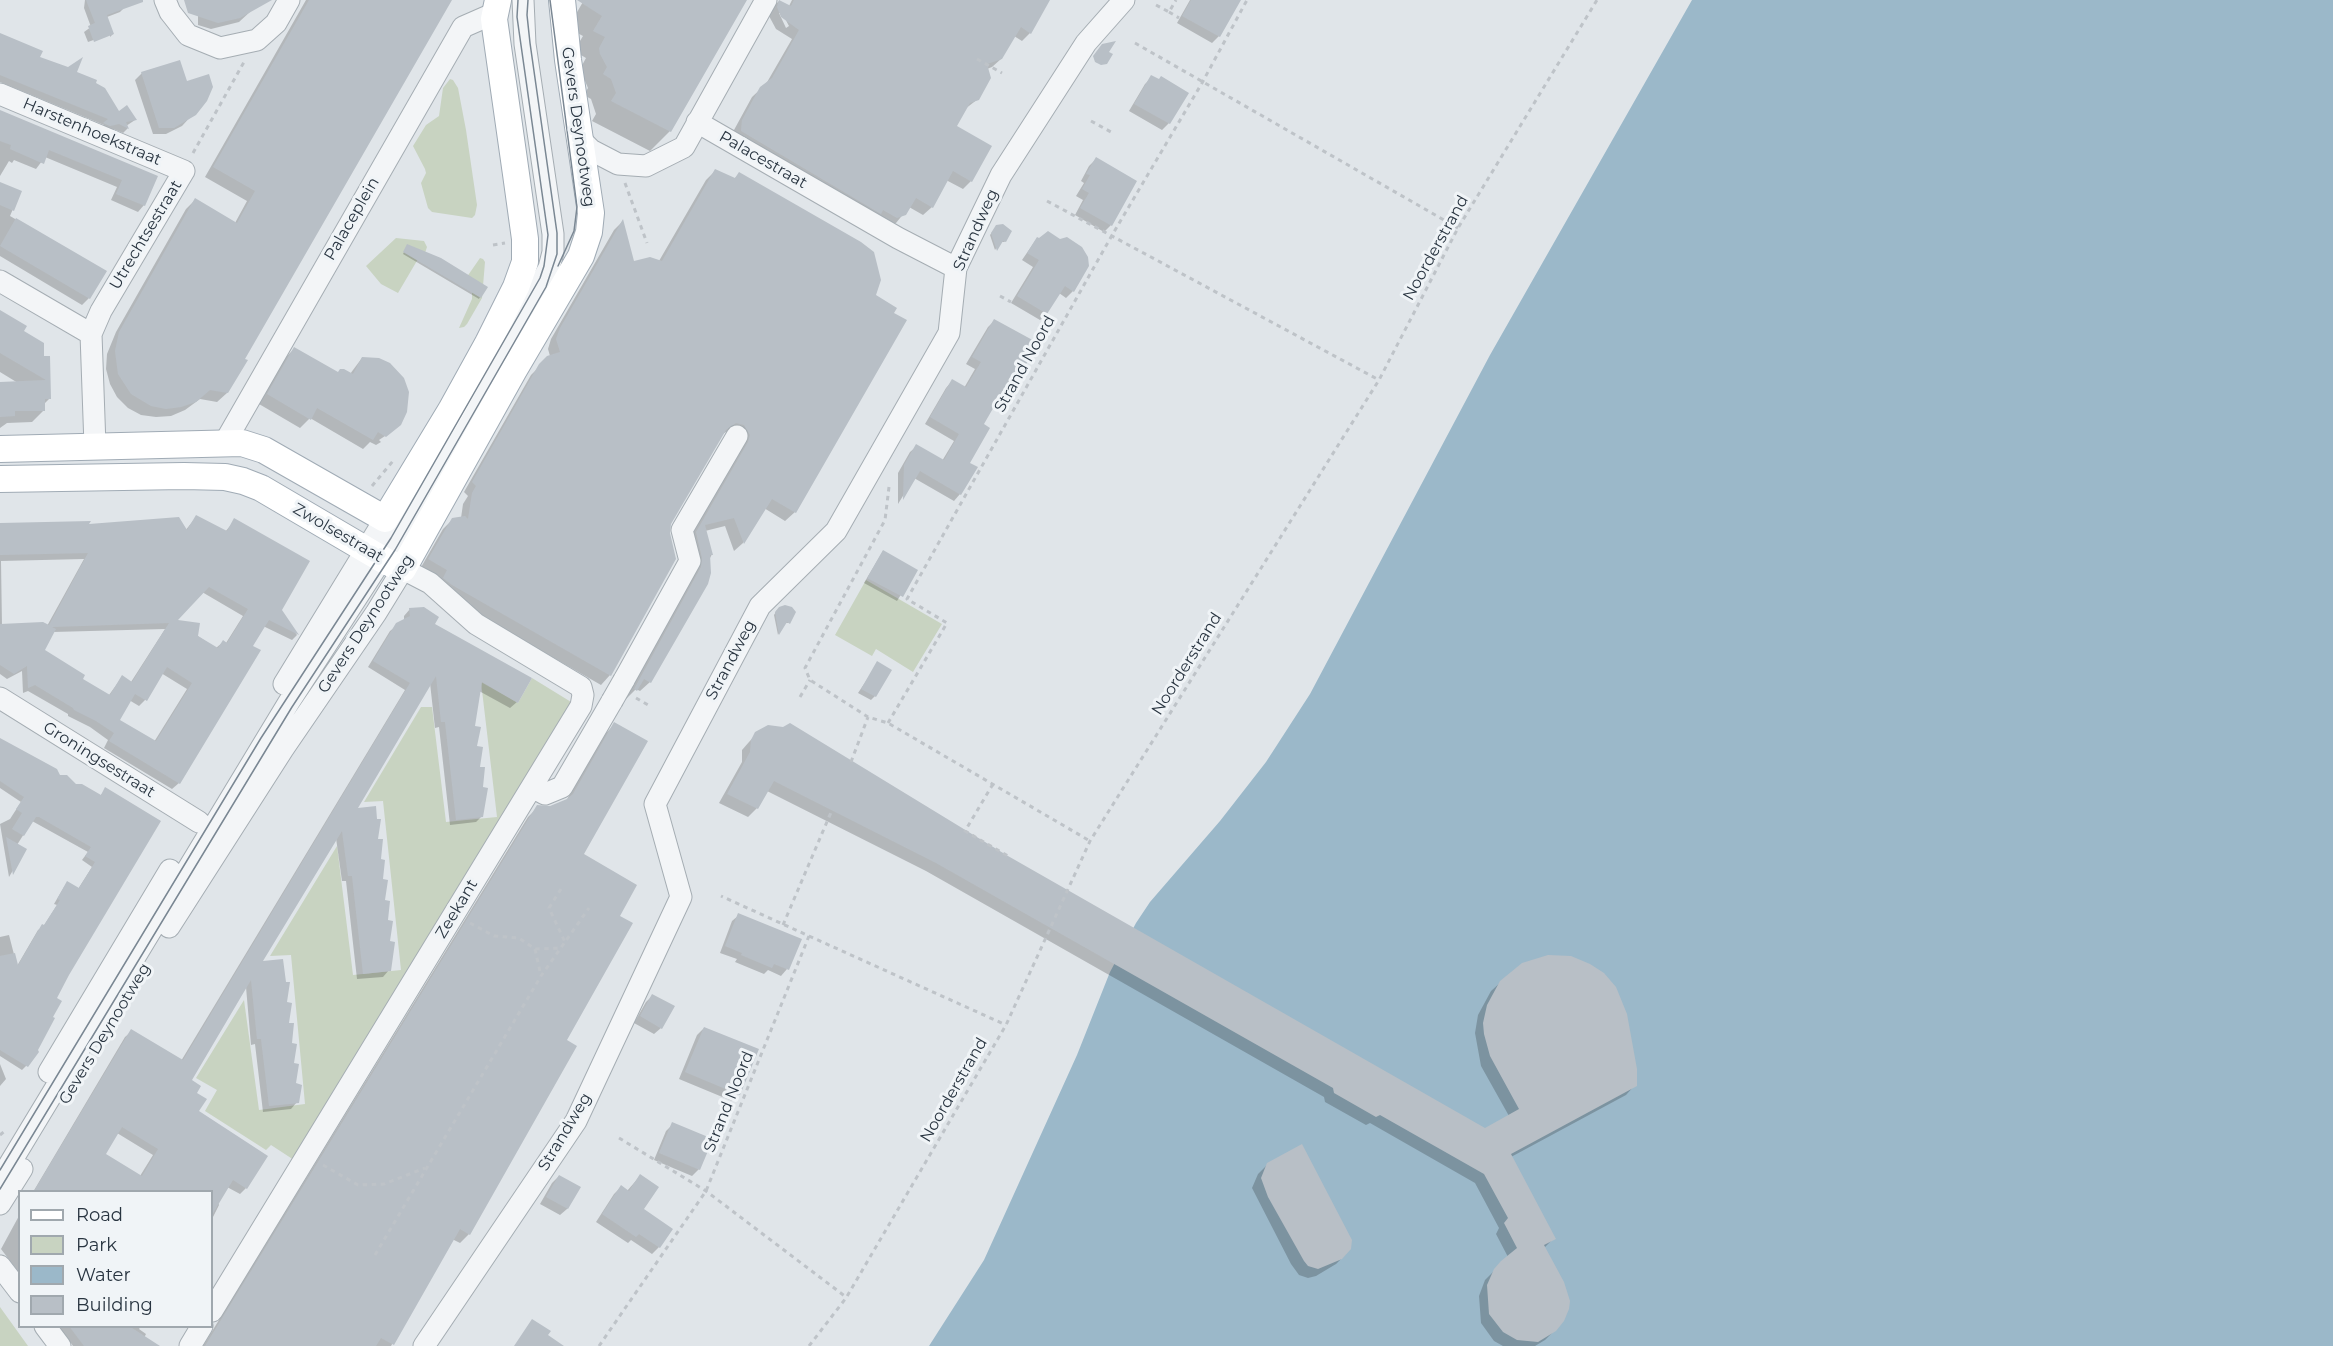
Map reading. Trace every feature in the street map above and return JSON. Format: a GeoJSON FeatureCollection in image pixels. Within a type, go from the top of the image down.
{"type":"FeatureCollection","features":[{"type":"Feature","properties":{"kind":"main road","name":"Gevers Deynootweg"},"geometry":{"type":"LineString","coordinates":[[386,555],[514,370],[581,256],[589,232],[591,213],[568,60],[562,0]]}},
{"type":"Feature","properties":{"kind":"main road","name":"Gevers Deynootweg"},"geometry":{"type":"LineString","coordinates":[[385,519],[451,410],[488,343],[516,287],[525,262],[525,239],[495,31],[497,6]]}},
{"type":"Feature","properties":{"kind":"main road"},"geometry":{"type":"LineString","coordinates":[[0,449],[242,443],[264,450],[385,519]]}},
{"type":"Feature","properties":{"kind":"main road","name":"Zwolsestraat"},"geometry":{"type":"LineString","coordinates":[[0,479],[225,477],[261,488],[386,555]]}},
{"type":"Feature","properties":{"kind":"street"},"geometry":{"type":"LineString","coordinates":[[165,0],[170,12],[188,35],[220,48],[257,40],[276,23],[289,0]]}},
{"type":"Feature","properties":{"kind":"street","name":"Gevers Deynootweg"},"geometry":{"type":"LineString","coordinates":[[0,1180],[289,702],[386,555],[514,334],[549,268],[553,252],[552,228],[525,44],[523,0]]}},
{"type":"Feature","properties":{"kind":"street"},"geometry":{"type":"LineString","coordinates":[[580,139],[591,150],[618,164],[646,166],[684,147],[766,0]]}},
{"type":"Feature","properties":{"kind":"street","name":"Strandweg"},"geometry":{"type":"LineString","coordinates":[[424,1346],[581,1110],[681,897],[655,804],[760,606],[836,531],[950,333],[956,268],[1001,175],[1086,43],[1124,0]]}},
{"type":"Feature","properties":{"kind":"street","name":"Palaceplein"},"geometry":{"type":"LineString","coordinates":[[225,442],[463,27],[497,6]]}},
{"type":"Feature","properties":{"kind":"street","name":"Harstenhoekstraat"},"geometry":{"type":"LineString","coordinates":[[0,94],[184,171]]}},
{"type":"Feature","properties":{"kind":"street","name":"Palacestraat"},"geometry":{"type":"LineString","coordinates":[[697,122],[898,238],[956,268]]}},
{"type":"Feature","properties":{"kind":"street","name":"Utrechtsestraat"},"geometry":{"type":"LineString","coordinates":[[95,446],[91,334],[101,311],[184,171]]}},
{"type":"Feature","properties":{"kind":"street"},"geometry":{"type":"LineString","coordinates":[[0,281],[91,334]]}},
{"type":"Feature","properties":{"kind":"street"},"geometry":{"type":"LineString","coordinates":[[532,787],[544,794],[562,787],[612,702],[690,561],[682,531],[737,436]]}},
{"type":"Feature","properties":{"kind":"street","name":"Gevers Deynootweg"},"geometry":{"type":"LineString","coordinates":[[0,1204],[183,905],[283,749],[376,613],[386,555],[385,519]]}},
{"type":"Feature","properties":{"kind":"street","name":"Gevers Deynootweg"},"geometry":{"type":"LineString","coordinates":[[0,1153],[199,822],[386,555]]}},
{"type":"Feature","properties":{"kind":"street","name":"Zeekant"},"geometry":{"type":"LineString","coordinates":[[213,1309],[581,706],[584,695],[580,687],[476,624],[430,583],[386,555]]}},
{"type":"Feature","properties":{"kind":"street","name":"Groningsestraat"},"geometry":{"type":"LineString","coordinates":[[0,698],[199,822]]}},
{"type":"Feature","properties":{"kind":"street"},"geometry":{"type":"LineString","coordinates":[[0,1266],[18,1289]]}},
{"type":"Feature","properties":{"kind":"street"},"geometry":{"type":"LineString","coordinates":[[46,1328],[60,1346]]}},
{"type":"Feature","properties":{"kind":"street"},"geometry":{"type":"LineString","coordinates":[[190,1346],[201,1328]]}},
{"type":"Feature","properties":{"kind":"path"},"geometry":{"type":"LineString","coordinates":[[1169,12],[1176,0]]}},
{"type":"Feature","properties":{"kind":"path","name":"Strand Noord"},"geometry":{"type":"LineString","coordinates":[[888,723],[947,623],[907,599],[1111,237],[1202,83],[1247,0]]}},
{"type":"Feature","properties":{"kind":"path","name":"Noorderstrand"},"geometry":{"type":"LineString","coordinates":[[809,1346],[846,1298],[1006,1025],[1090,842],[1379,380],[1458,228],[1597,0]]}},
{"type":"Feature","properties":{"kind":"path"},"geometry":{"type":"LineString","coordinates":[[1156,5],[1179,18]]}},
{"type":"Feature","properties":{"kind":"path","name":"Utrechtsestraat"},"geometry":{"type":"LineString","coordinates":[[184,171],[257,40]]}},
{"type":"Feature","properties":{"kind":"path"},"geometry":{"type":"LineString","coordinates":[[1135,43],[1458,228]]}},
{"type":"Feature","properties":{"kind":"path"},"geometry":{"type":"LineString","coordinates":[[977,58],[1002,73]]}},
{"type":"Feature","properties":{"kind":"path"},"geometry":{"type":"LineString","coordinates":[[1091,121],[1111,132]]}},
{"type":"Feature","properties":{"kind":"path"},"geometry":{"type":"LineString","coordinates":[[618,164],[647,243]]}},
{"type":"Feature","properties":{"kind":"path"},"geometry":{"type":"LineString","coordinates":[[1047,201],[1379,380]]}},
{"type":"Feature","properties":{"kind":"path"},"geometry":{"type":"LineString","coordinates":[[504,243],[505,252]]}},
{"type":"Feature","properties":{"kind":"path"},"geometry":{"type":"LineString","coordinates":[[1000,296],[1011,302]]}},
{"type":"Feature","properties":{"kind":"path"},"geometry":{"type":"LineString","coordinates":[[372,486],[395,459]]}},
{"type":"Feature","properties":{"kind":"path"},"geometry":{"type":"LineString","coordinates":[[889,487],[885,520],[805,668],[810,680],[868,717],[888,723],[1090,842]]}},
{"type":"Feature","properties":{"kind":"path"},"geometry":{"type":"LineString","coordinates":[[800,697],[810,680]]}},
{"type":"Feature","properties":{"kind":"path"},"geometry":{"type":"LineString","coordinates":[[851,762],[868,717]]}},
{"type":"Feature","properties":{"kind":"path"},"geometry":{"type":"LineString","coordinates":[[993,784],[965,831],[1008,856]]}},
{"type":"Feature","properties":{"kind":"path"},"geometry":{"type":"LineString","coordinates":[[783,925],[832,810]]}},
{"type":"Feature","properties":{"kind":"path"},"geometry":{"type":"LineString","coordinates":[[561,889],[549,908],[565,942]]}},
{"type":"Feature","properties":{"kind":"path"},"geometry":{"type":"LineString","coordinates":[[721,896],[1006,1025]]}},
{"type":"Feature","properties":{"kind":"path"},"geometry":{"type":"LineString","coordinates":[[375,1255],[541,976],[589,908]]}},
{"type":"Feature","properties":{"kind":"path"},"geometry":{"type":"LineString","coordinates":[[466,921],[494,936],[519,938],[535,949],[561,948]]}},
{"type":"Feature","properties":{"kind":"path","name":"Strand Noord"},"geometry":{"type":"LineString","coordinates":[[599,1346],[706,1191],[809,936]]}},
{"type":"Feature","properties":{"kind":"path"},"geometry":{"type":"LineString","coordinates":[[535,949],[541,976]]}},
{"type":"Feature","properties":{"kind":"path"},"geometry":{"type":"LineString","coordinates":[[619,1138],[706,1191],[846,1298]]}},
{"type":"Feature","properties":{"kind":"path"},"geometry":{"type":"LineString","coordinates":[[318,1162],[358,1185],[384,1184],[426,1167]]}},
{"type":"Feature","properties":{"kind":"green space"},"geometry":{"type":"Polygon","coordinates":[[[450,79],[458,88],[466,130],[477,205],[472,218],[432,212],[428,208],[421,183],[426,173],[413,146],[426,125],[439,116],[443,88],[450,79]]]}},
{"type":"Feature","properties":{"kind":"green space"},"geometry":{"type":"Polygon","coordinates":[[[396,238],[424,241],[427,247],[398,293],[381,284],[366,266],[396,238]]]}},
{"type":"Feature","properties":{"kind":"green space"},"geometry":{"type":"Polygon","coordinates":[[[480,258],[485,262],[482,298],[467,324],[459,328],[472,299],[472,289],[462,284],[480,258]]]}},
{"type":"Feature","properties":{"kind":"green space"},"geometry":{"type":"Polygon","coordinates":[[[866,580],[942,624],[913,672],[876,649],[872,656],[835,635],[866,580]]]}},
{"type":"Feature","properties":{"kind":"green space"},"geometry":{"type":"Polygon","coordinates":[[[532,678],[576,705],[294,1160],[271,1145],[266,1150],[205,1111],[217,1090],[196,1078],[244,1000],[259,1110],[305,1104],[291,955],[270,956],[337,846],[353,975],[401,970],[383,801],[364,802],[421,707],[432,707],[446,822],[497,817],[481,682],[518,703],[532,678]]]}},
{"type":"Feature","properties":{"kind":"green space"},"geometry":{"type":"Polygon","coordinates":[[[0,1307],[28,1346],[0,1346],[0,1307]]]}},
{"type":"Feature","properties":{"kind":"water"},"geometry":{"type":"Polygon","coordinates":[[[1692,0],[2333,0],[2333,1346],[929,1346],[984,1260],[1077,1055],[1110,972],[1136,923],[1150,902],[1220,821],[1266,762],[1310,694],[1490,355],[1692,0]]]}},
{"type":"Feature","properties":{"kind":"building"},"geometry":{"type":"Polygon","coordinates":[[[86,0],[143,0],[143,2],[107,15],[114,34],[94,42],[88,26],[95,23],[86,0]]]}},
{"type":"Feature","properties":{"kind":"building"},"geometry":{"type":"Polygon","coordinates":[[[184,0],[272,0],[240,18],[218,23],[188,13],[184,0]]]}},
{"type":"Feature","properties":{"kind":"building"},"geometry":{"type":"Polygon","coordinates":[[[309,0],[452,0],[245,359],[248,360],[228,393],[210,390],[196,402],[181,407],[166,409],[151,406],[131,394],[118,374],[115,351],[119,332],[195,198],[237,223],[255,191],[213,167],[309,0]]]}},
{"type":"Feature","properties":{"kind":"building"},"geometry":{"type":"Polygon","coordinates":[[[577,0],[747,0],[671,132],[611,101],[616,93],[611,79],[603,74],[607,67],[599,48],[605,37],[593,31],[602,16],[577,0]]]}},
{"type":"Feature","properties":{"kind":"building"},"geometry":{"type":"Polygon","coordinates":[[[779,0],[791,6],[794,0],[1050,0],[1031,34],[1021,27],[1002,59],[987,64],[991,78],[979,100],[970,103],[957,126],[992,146],[972,182],[953,171],[933,208],[916,198],[906,215],[897,218],[883,210],[881,214],[741,131],[742,120],[760,87],[772,78],[799,30],[781,17],[777,7],[779,0]]]}},
{"type":"Feature","properties":{"kind":"building"},"geometry":{"type":"Polygon","coordinates":[[[1191,0],[1241,0],[1220,37],[1182,16],[1191,0]]]}},
{"type":"Feature","properties":{"kind":"building"},"geometry":{"type":"Polygon","coordinates":[[[0,33],[43,51],[40,57],[68,67],[83,57],[77,72],[97,80],[96,83],[105,88],[119,111],[127,105],[137,120],[126,122],[129,129],[119,124],[110,126],[103,123],[108,119],[0,75],[0,33]]]}},
{"type":"Feature","properties":{"kind":"building"},"geometry":{"type":"Polygon","coordinates":[[[1116,41],[1109,52],[1113,54],[1107,64],[1101,65],[1095,62],[1093,56],[1102,44],[1116,41]]]}},
{"type":"Feature","properties":{"kind":"building"},"geometry":{"type":"Polygon","coordinates":[[[180,60],[187,81],[209,74],[213,87],[207,101],[196,115],[174,128],[159,128],[141,72],[180,60]]]}},
{"type":"Feature","properties":{"kind":"building"},"geometry":{"type":"Polygon","coordinates":[[[1151,75],[1159,79],[1161,76],[1189,93],[1170,124],[1134,104],[1151,75]]]}},
{"type":"Feature","properties":{"kind":"building"},"geometry":{"type":"Polygon","coordinates":[[[0,110],[158,176],[145,206],[116,194],[122,180],[49,150],[44,164],[10,149],[11,145],[0,141],[0,110]]]}},
{"type":"Feature","properties":{"kind":"building"},"geometry":{"type":"Polygon","coordinates":[[[1096,157],[1137,181],[1112,226],[1080,208],[1089,193],[1082,189],[1090,175],[1086,174],[1096,157]]]}},
{"type":"Feature","properties":{"kind":"building"},"geometry":{"type":"Polygon","coordinates":[[[715,169],[735,178],[739,172],[861,242],[874,252],[881,280],[876,295],[897,308],[894,313],[907,320],[796,513],[772,499],[744,544],[734,518],[705,525],[713,555],[710,555],[711,573],[708,584],[651,683],[644,679],[637,691],[634,689],[701,567],[702,558],[696,532],[748,442],[750,435],[744,425],[736,423],[726,430],[671,524],[670,533],[676,559],[611,676],[452,585],[443,578],[447,570],[428,559],[452,518],[465,516],[468,519],[472,493],[476,486],[472,482],[539,364],[547,356],[560,352],[556,339],[560,328],[623,219],[634,261],[650,257],[662,261],[715,169]]]}},
{"type":"Feature","properties":{"kind":"building"},"geometry":{"type":"Polygon","coordinates":[[[0,182],[22,191],[14,211],[0,205],[0,182]]]}},
{"type":"Feature","properties":{"kind":"building"},"geometry":{"type":"Polygon","coordinates":[[[16,218],[107,271],[90,299],[0,246],[16,218]]]}},
{"type":"Feature","properties":{"kind":"building"},"geometry":{"type":"Polygon","coordinates":[[[1003,224],[1012,231],[997,251],[991,233],[996,225],[1003,224]]]}},
{"type":"Feature","properties":{"kind":"building"},"geometry":{"type":"Polygon","coordinates":[[[1048,231],[1060,239],[1067,237],[1082,247],[1088,257],[1089,266],[1074,292],[1065,286],[1047,314],[1017,296],[1039,260],[1027,253],[1037,237],[1039,238],[1048,231]]]}},
{"type":"Feature","properties":{"kind":"building"},"geometry":{"type":"Polygon","coordinates":[[[407,244],[441,258],[488,287],[481,298],[403,252],[407,244]]]}},
{"type":"Feature","properties":{"kind":"building"},"geometry":{"type":"Polygon","coordinates":[[[0,310],[27,326],[24,331],[44,343],[44,356],[50,356],[51,399],[45,399],[45,411],[15,411],[15,416],[0,417],[0,382],[46,380],[0,353],[0,310]]]}},
{"type":"Feature","properties":{"kind":"building"},"geometry":{"type":"Polygon","coordinates":[[[994,319],[1038,343],[1016,382],[1010,379],[984,424],[990,428],[970,463],[978,467],[961,495],[920,471],[903,500],[904,465],[916,444],[944,460],[959,434],[930,417],[952,379],[966,387],[981,362],[972,357],[994,319]]]}},
{"type":"Feature","properties":{"kind":"building"},"geometry":{"type":"Polygon","coordinates":[[[294,347],[338,372],[344,369],[353,374],[362,357],[379,358],[390,363],[404,378],[409,392],[407,412],[401,425],[386,437],[378,432],[373,440],[317,408],[311,420],[267,394],[294,347]]]}},
{"type":"Feature","properties":{"kind":"building"},"geometry":{"type":"Polygon","coordinates":[[[196,515],[227,531],[234,518],[310,561],[282,610],[299,635],[269,620],[253,646],[261,650],[180,784],[109,741],[114,733],[96,721],[35,685],[28,688],[27,666],[14,674],[0,665],[0,624],[43,622],[49,625],[88,553],[0,555],[0,523],[91,521],[89,524],[179,517],[187,530],[196,515]],[[209,587],[178,620],[200,623],[198,636],[218,648],[223,640],[227,643],[248,609],[209,587]],[[169,623],[52,627],[56,629],[45,650],[85,675],[83,679],[110,695],[122,675],[132,682],[169,623]],[[167,667],[147,701],[135,694],[120,720],[156,741],[192,683],[167,667]]]}},
{"type":"Feature","properties":{"kind":"building"},"geometry":{"type":"Polygon","coordinates":[[[883,550],[918,570],[903,597],[867,578],[883,550]]]}},
{"type":"Feature","properties":{"kind":"building"},"geometry":{"type":"Polygon","coordinates":[[[785,605],[792,607],[796,612],[790,624],[787,622],[779,635],[775,612],[779,607],[785,605]]]}},
{"type":"Feature","properties":{"kind":"building"},"geometry":{"type":"Polygon","coordinates":[[[424,607],[439,617],[435,624],[532,678],[518,703],[482,682],[475,726],[481,727],[477,746],[483,747],[480,767],[485,767],[483,787],[488,788],[483,817],[456,820],[445,722],[441,722],[436,676],[358,808],[376,806],[377,819],[381,819],[378,839],[383,839],[381,859],[385,860],[383,879],[388,880],[385,900],[390,901],[388,920],[393,921],[390,941],[395,942],[391,971],[363,974],[352,876],[348,876],[342,831],[263,961],[283,959],[286,982],[290,982],[287,1002],[292,1003],[289,1023],[294,1023],[292,1043],[297,1044],[294,1063],[299,1064],[296,1083],[302,1085],[299,1103],[269,1106],[261,1039],[257,1039],[251,980],[192,1080],[201,1086],[197,1093],[207,1099],[199,1111],[268,1156],[247,1189],[233,1180],[213,1213],[213,1190],[35,1190],[131,1029],[183,1060],[410,683],[373,661],[396,623],[410,616],[409,608],[424,607]],[[122,1127],[106,1154],[142,1176],[158,1149],[122,1127]]]}},
{"type":"Feature","properties":{"kind":"building"},"geometry":{"type":"Polygon","coordinates":[[[877,661],[892,670],[876,697],[861,689],[877,661]]]}},
{"type":"Feature","properties":{"kind":"building"},"geometry":{"type":"Polygon","coordinates":[[[614,722],[648,741],[584,854],[637,885],[620,916],[633,923],[567,1040],[577,1046],[470,1235],[460,1229],[394,1345],[381,1338],[376,1346],[205,1346],[537,805],[550,806],[573,794],[614,722]]]}},
{"type":"Feature","properties":{"kind":"building"},"geometry":{"type":"Polygon","coordinates":[[[790,723],[1008,856],[1485,1128],[1519,1109],[1490,1056],[1484,1034],[1483,1023],[1487,1005],[1500,981],[1522,963],[1548,955],[1571,956],[1604,973],[1616,987],[1627,1014],[1637,1069],[1637,1086],[1511,1154],[1556,1239],[1544,1245],[1564,1282],[1570,1301],[1564,1321],[1556,1331],[1538,1342],[1517,1340],[1503,1332],[1489,1314],[1487,1285],[1494,1269],[1517,1248],[1504,1223],[1508,1218],[1484,1174],[1380,1115],[1376,1117],[1334,1093],[1333,1088],[936,863],[774,781],[758,809],[727,794],[750,752],[751,740],[755,732],[768,725],[783,727],[790,723]]]}},
{"type":"Feature","properties":{"kind":"building"},"geometry":{"type":"Polygon","coordinates":[[[0,738],[57,769],[60,775],[67,775],[76,784],[82,784],[101,795],[105,787],[161,821],[69,975],[57,998],[62,1001],[53,1017],[55,1018],[39,1052],[28,1067],[0,1050],[0,956],[15,953],[18,965],[42,924],[44,925],[60,900],[57,899],[67,881],[79,888],[95,862],[85,856],[91,847],[39,817],[36,817],[24,836],[12,829],[22,813],[16,809],[24,797],[0,781],[0,738]]]}},
{"type":"Feature","properties":{"kind":"building"},"geometry":{"type":"Polygon","coordinates":[[[6,837],[27,849],[13,875],[6,837]]]}},
{"type":"Feature","properties":{"kind":"building"},"geometry":{"type":"Polygon","coordinates":[[[738,913],[802,939],[789,970],[774,964],[772,968],[725,946],[738,913]]]}},
{"type":"Feature","properties":{"kind":"building"},"geometry":{"type":"Polygon","coordinates":[[[652,994],[675,1006],[662,1029],[640,1016],[652,994]]]}},
{"type":"Feature","properties":{"kind":"building"},"geometry":{"type":"Polygon","coordinates":[[[704,1027],[759,1049],[740,1095],[685,1072],[704,1027]]]}},
{"type":"Feature","properties":{"kind":"building"},"geometry":{"type":"Polygon","coordinates":[[[672,1122],[713,1139],[700,1170],[659,1153],[672,1122]]]}},
{"type":"Feature","properties":{"kind":"building"},"geometry":{"type":"Polygon","coordinates":[[[1302,1144],[1352,1240],[1351,1249],[1342,1259],[1318,1269],[1308,1266],[1304,1261],[1268,1197],[1261,1178],[1267,1163],[1302,1144]]]}},
{"type":"Feature","properties":{"kind":"building"},"geometry":{"type":"Polygon","coordinates":[[[640,1174],[659,1187],[644,1209],[673,1229],[660,1248],[639,1234],[636,1237],[602,1214],[621,1185],[629,1191],[640,1174]]]}},
{"type":"Feature","properties":{"kind":"building"},"geometry":{"type":"Polygon","coordinates":[[[559,1175],[581,1187],[568,1209],[546,1197],[559,1175]]]}},
{"type":"Feature","properties":{"kind":"building"},"geometry":{"type":"Polygon","coordinates":[[[532,1319],[551,1331],[548,1335],[564,1346],[514,1346],[532,1319]]]}},
{"type":"Feature","properties":{"kind":"building"},"geometry":{"type":"Polygon","coordinates":[[[70,1328],[132,1328],[160,1346],[84,1346],[70,1328]]]}},
{"type":"Feature","properties":{"kind":"tram line"},"geometry":{"type":"LineString","coordinates":[[0,1170],[261,738],[391,538],[540,278],[548,235],[517,17],[518,0]]}},
{"type":"Feature","properties":{"kind":"tram line"},"geometry":{"type":"LineString","coordinates":[[0,1189],[292,707],[395,550],[546,287],[557,254],[557,233],[530,43],[528,0]]}},
{"type":"Feature","properties":{"kind":"tram line"},"geometry":{"type":"LineString","coordinates":[[550,0],[577,207],[574,231],[558,266]]}}]}
